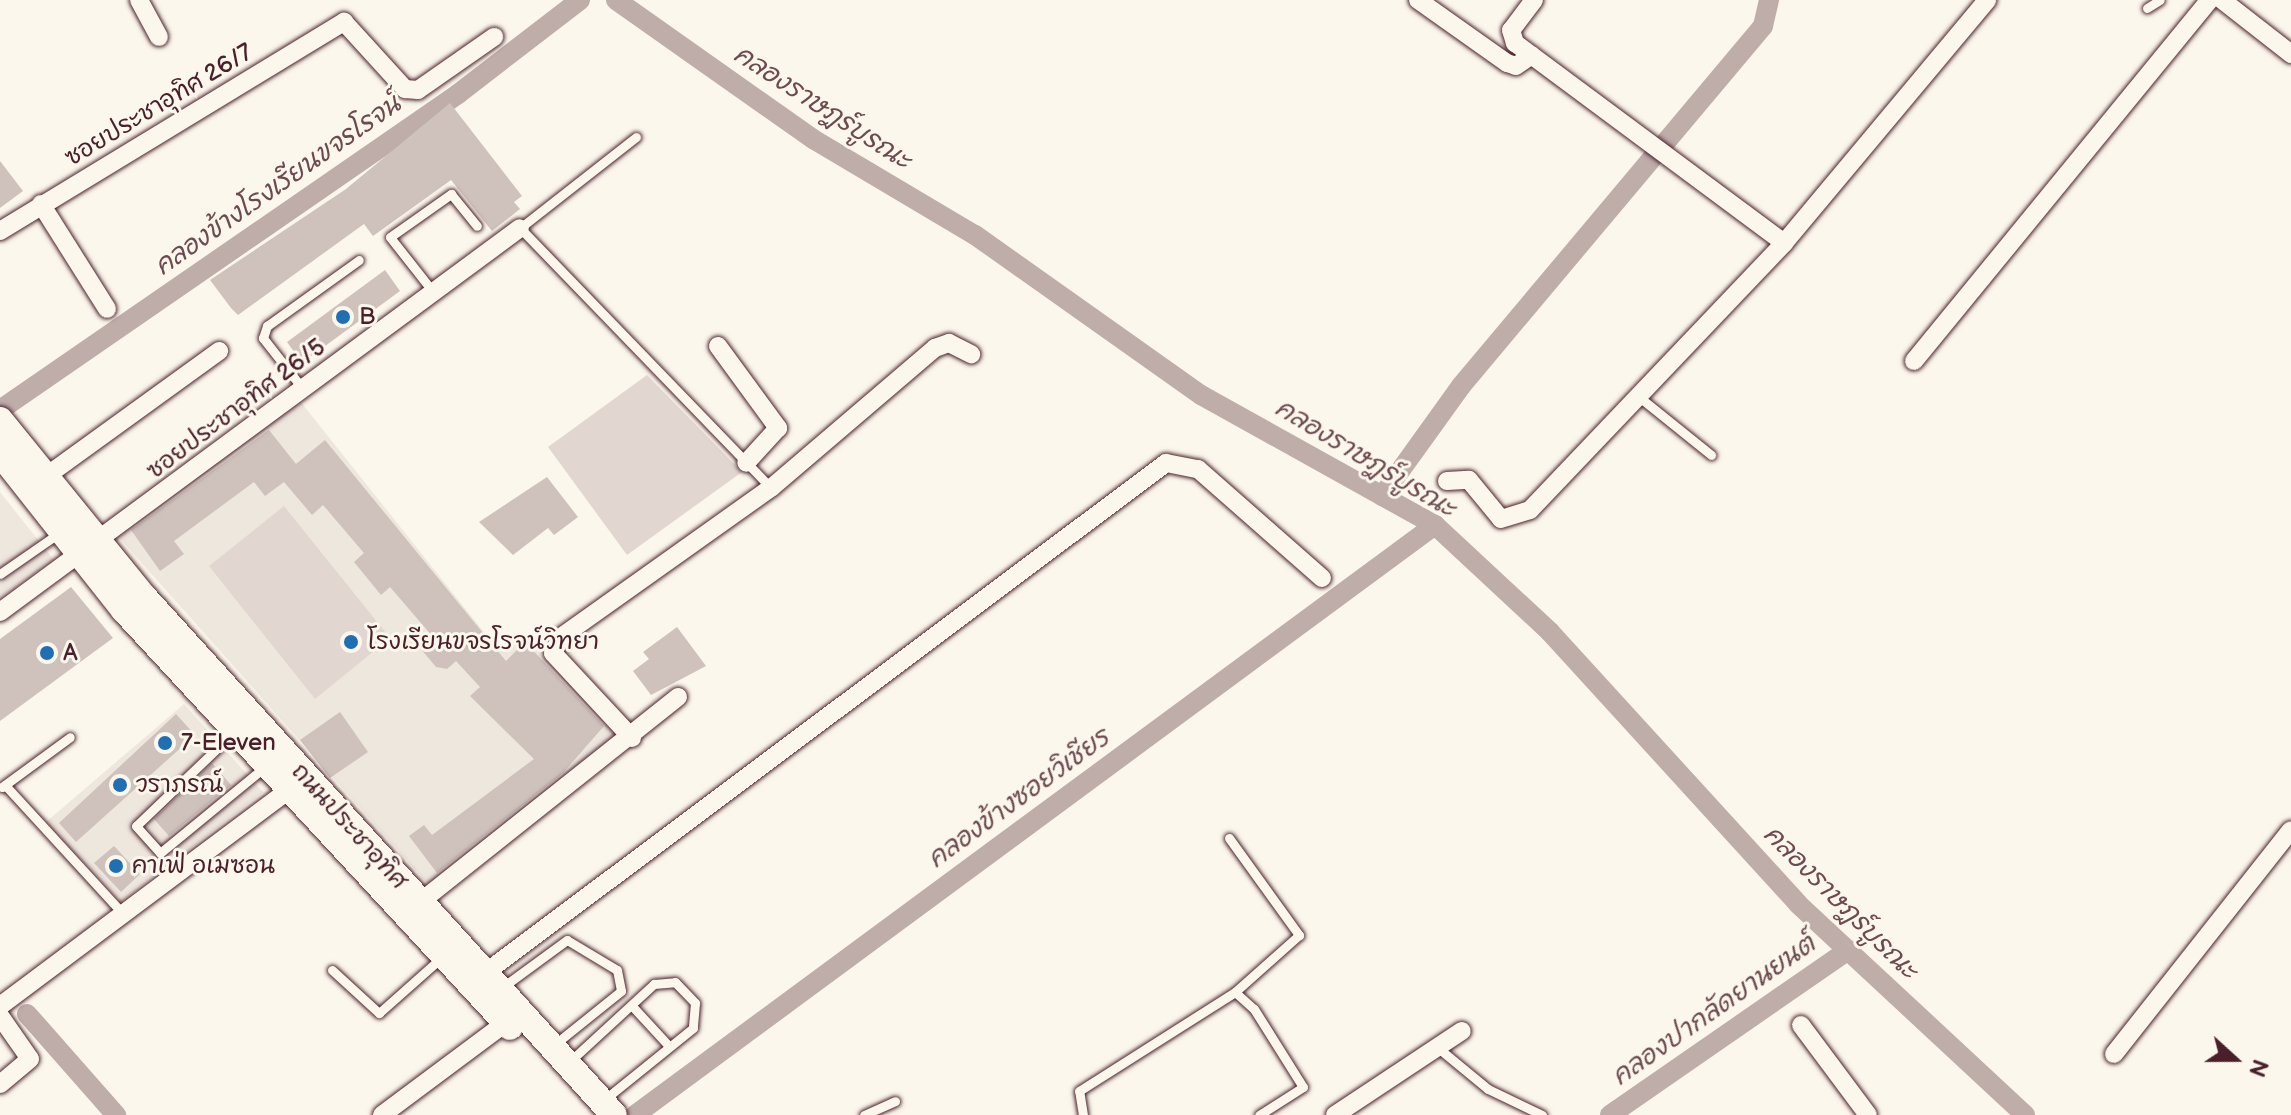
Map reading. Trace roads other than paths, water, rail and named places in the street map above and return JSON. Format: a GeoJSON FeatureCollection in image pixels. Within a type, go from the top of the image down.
{"type":"FeatureCollection","features":[{"type":"Feature","properties":{"kind":"main road","name":"ถนนประชาอุทิศ"},"geometry":{"type":"LineString","coordinates":[[2,423],[45,477],[88,548],[234,731],[266,766],[296,784],[419,903],[493,981],[513,1017],[602,1110]]}},
{"type":"Feature","properties":{"kind":"main road","name":"ถนนประชาอุทิศ"},"geometry":{"type":"LineString","coordinates":[[4,466],[62,531],[88,548],[443,956],[560,1055],[602,1110]]}},
{"type":"Feature","properties":{"kind":"street"},"geometry":{"type":"LineString","coordinates":[[139,0],[159,37]]}},
{"type":"Feature","properties":{"kind":"street"},"geometry":{"type":"LineString","coordinates":[[1418,0],[1507,63],[1516,66],[1532,55]]}},
{"type":"Feature","properties":{"kind":"street"},"geometry":{"type":"LineString","coordinates":[[1534,0],[1511,30],[1532,55],[1784,243]]}},
{"type":"Feature","properties":{"kind":"street"},"geometry":{"type":"LineString","coordinates":[[1447,481],[1469,480],[1501,519],[1515,521],[1784,243],[1987,0]]}},
{"type":"Feature","properties":{"kind":"street"},"geometry":{"type":"LineString","coordinates":[[1914,361],[2209,0]]}},
{"type":"Feature","properties":{"kind":"street"},"geometry":{"type":"LineString","coordinates":[[2232,3],[2291,54]]}},
{"type":"Feature","properties":{"kind":"street","name":"ซอยประชาอุทิศ 26/7"},"geometry":{"type":"LineString","coordinates":[[0,231],[344,22],[405,89],[418,90],[494,37]]}},
{"type":"Feature","properties":{"kind":"street"},"geometry":{"type":"LineString","coordinates":[[41,204],[107,309]]}},
{"type":"Feature","properties":{"kind":"street","name":"ซอยประชาอุทิศ 26/5"},"geometry":{"type":"LineString","coordinates":[[0,612],[520,228]]}},
{"type":"Feature","properties":{"kind":"street"},"geometry":{"type":"LineString","coordinates":[[632,738],[553,653],[561,637],[771,488],[935,348],[949,343],[971,354]]}},
{"type":"Feature","properties":{"kind":"street"},"geometry":{"type":"LineString","coordinates":[[718,346],[778,428],[746,463]]}},
{"type":"Feature","properties":{"kind":"street"},"geometry":{"type":"LineString","coordinates":[[45,477],[219,351]]}},
{"type":"Feature","properties":{"kind":"street"},"geometry":{"type":"LineString","coordinates":[[493,981],[1166,463],[1198,469],[1322,578]]}},
{"type":"Feature","properties":{"kind":"street"},"geometry":{"type":"LineString","coordinates":[[419,903],[632,738],[678,697]]}},
{"type":"Feature","properties":{"kind":"street"},"geometry":{"type":"LineString","coordinates":[[0,1006],[296,784]]}},
{"type":"Feature","properties":{"kind":"street"},"geometry":{"type":"LineString","coordinates":[[2114,1054],[2291,830]]}},
{"type":"Feature","properties":{"kind":"street"},"geometry":{"type":"LineString","coordinates":[[0,1016],[30,1053],[0,1084]]}},
{"type":"Feature","properties":{"kind":"street"},"geometry":{"type":"LineString","coordinates":[[382,1115],[513,1017]]}},
{"type":"Feature","properties":{"kind":"street"},"geometry":{"type":"LineString","coordinates":[[1801,1025],[1868,1115]]}},
{"type":"Feature","properties":{"kind":"street"},"geometry":{"type":"LineString","coordinates":[[1335,1115],[1462,1031]]}},
{"type":"Feature","properties":{"kind":"lane"},"geometry":{"type":"LineString","coordinates":[[2147,8],[2160,0]]}},
{"type":"Feature","properties":{"kind":"lane"},"geometry":{"type":"LineString","coordinates":[[636,137],[520,228],[771,488]]}},
{"type":"Feature","properties":{"kind":"lane"},"geometry":{"type":"LineString","coordinates":[[434,293],[390,237],[451,194],[477,226]]}},
{"type":"Feature","properties":{"kind":"lane"},"geometry":{"type":"LineString","coordinates":[[303,389],[263,338],[267,326],[359,260]]}},
{"type":"Feature","properties":{"kind":"lane"},"geometry":{"type":"LineString","coordinates":[[1638,396],[1711,455]]}},
{"type":"Feature","properties":{"kind":"lane"},"geometry":{"type":"LineString","coordinates":[[0,574],[62,531]]}},
{"type":"Feature","properties":{"kind":"lane"},"geometry":{"type":"LineString","coordinates":[[234,731],[136,826],[160,853],[266,766]]}},
{"type":"Feature","properties":{"kind":"lane"},"geometry":{"type":"LineString","coordinates":[[70,737],[2,787],[123,914]]}},
{"type":"Feature","properties":{"kind":"lane"},"geometry":{"type":"LineString","coordinates":[[1083,1115],[1079,1091],[1235,992],[1299,935],[1229,838]]}},
{"type":"Feature","properties":{"kind":"lane"},"geometry":{"type":"LineString","coordinates":[[493,981],[567,940],[617,970],[621,991],[560,1055]]}},
{"type":"Feature","properties":{"kind":"lane"},"geometry":{"type":"LineString","coordinates":[[332,970],[379,1013],[443,956]]}},
{"type":"Feature","properties":{"kind":"lane"},"geometry":{"type":"LineString","coordinates":[[560,1055],[633,1007],[663,979],[695,1003],[693,1028],[669,1046],[602,1110]]}},
{"type":"Feature","properties":{"kind":"lane"},"geometry":{"type":"LineString","coordinates":[[1235,992],[1254,1009],[1303,1087],[1259,1115]]}},
{"type":"Feature","properties":{"kind":"lane"},"geometry":{"type":"LineString","coordinates":[[633,1007],[669,1046]]}},
{"type":"Feature","properties":{"kind":"lane"},"geometry":{"type":"LineString","coordinates":[[1437,1047],[1488,1089],[1542,1115]]}},
{"type":"Feature","properties":{"kind":"lane"},"geometry":{"type":"LineString","coordinates":[[864,1115],[895,1101]]}},
{"type":"Feature","properties":{"kind":"waterway","name":"คลองข้างโรงเรียนขจรโรจน์"},"geometry":{"type":"LineString","coordinates":[[0,410],[458,94],[580,0]]}},
{"type":"Feature","properties":{"kind":"waterway","name":"คลองราษฎร์บูรณะ"},"geometry":{"type":"LineString","coordinates":[[616,0],[813,139],[975,235],[1201,395],[1435,525],[1550,632],[1798,904],[2025,1115]]}},
{"type":"Feature","properties":{"kind":"waterway"},"geometry":{"type":"LineString","coordinates":[[1382,496],[1461,386],[1763,26],[1769,0]]}},
{"type":"Feature","properties":{"kind":"waterway","name":"คลองข้างซอยวิเชียร"},"geometry":{"type":"LineString","coordinates":[[635,1115],[1435,525]]}},
{"type":"Feature","properties":{"kind":"waterway","name":"คลองปากลัดยานยนต์"},"geometry":{"type":"LineString","coordinates":[[1610,1115],[1848,950]]}},
{"type":"Feature","properties":{"kind":"waterway","name":"คลองข้างซอยวิเชียร"},"geometry":{"type":"LineString","coordinates":[[27,1014],[116,1115]]}},
{"type":"Feature","properties":{"kind":"place","name":"B"},"geometry":{"type":"Point","coordinates":[343,317]}},
{"type":"Feature","properties":{"kind":"place","name":"โรงเรียนขจรโรจน์วิทยา"},"geometry":{"type":"Point","coordinates":[351,642]}},
{"type":"Feature","properties":{"kind":"place","name":"A"},"geometry":{"type":"Point","coordinates":[47,653]}},
{"type":"Feature","properties":{"kind":"place","name":"7-Eleven"},"geometry":{"type":"Point","coordinates":[165,743]}},
{"type":"Feature","properties":{"kind":"place","name":"วราภรณ์"},"geometry":{"type":"Point","coordinates":[120,785]}},
{"type":"Feature","properties":{"kind":"place","name":"คาเฟ่ อเมซอน"},"geometry":{"type":"Point","coordinates":[116,866]}}]}
